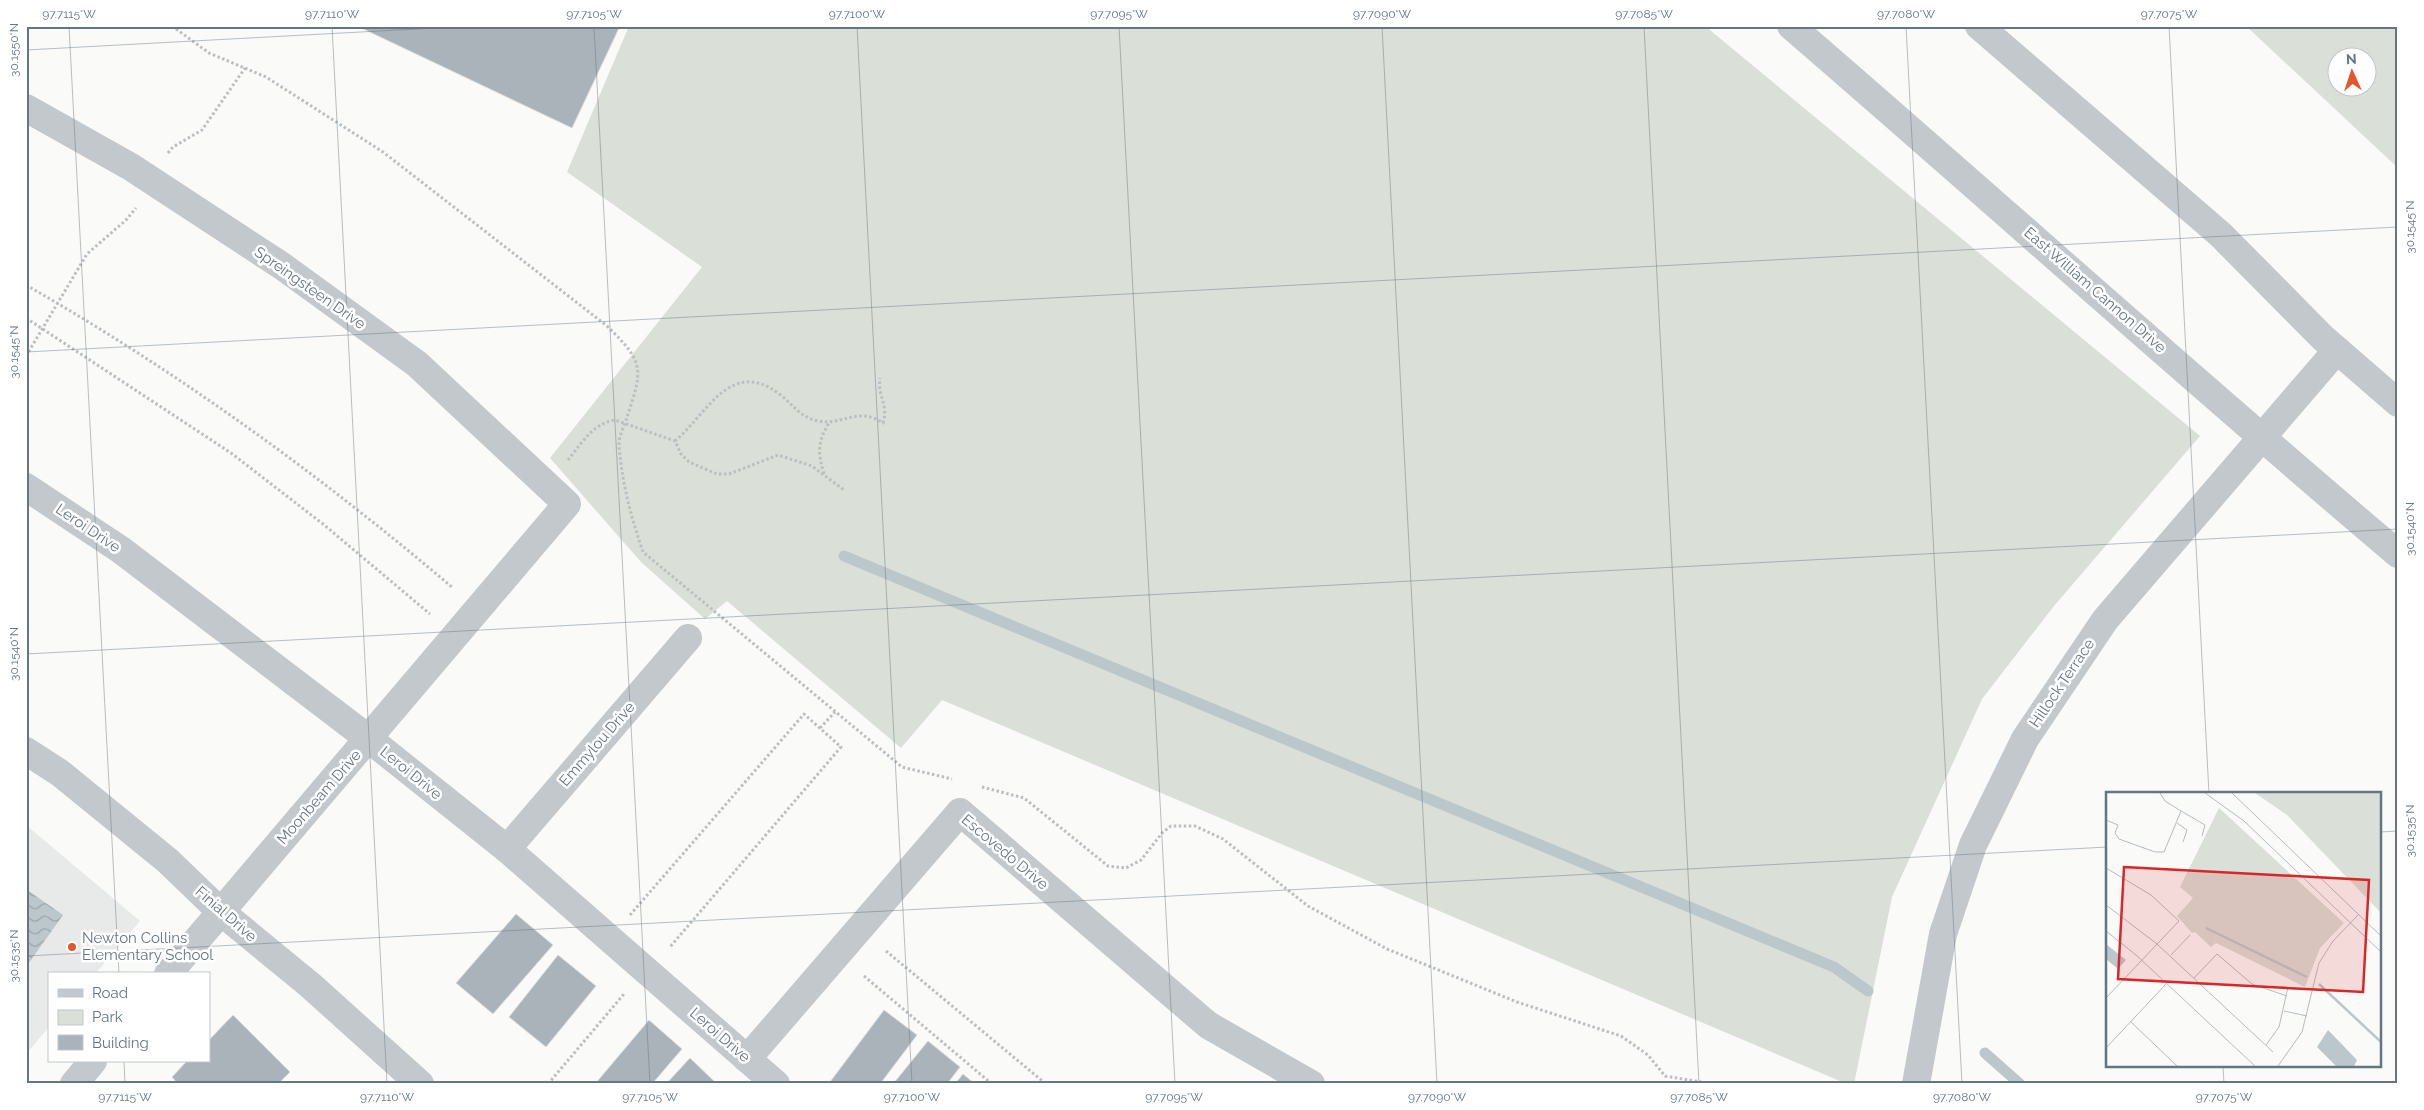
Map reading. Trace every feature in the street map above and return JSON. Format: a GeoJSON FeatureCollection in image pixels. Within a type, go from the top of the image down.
{"type":"FeatureCollection","features":[{"type":"Feature","properties":{"kind":"street","name":"East William Cannon Drive"},"geometry":{"type":"LineString","coordinates":[[1791,26],[2181,365],[2260,438],[2398,554]]}},
{"type":"Feature","properties":{"kind":"street"},"geometry":{"type":"LineString","coordinates":[[1979,26],[2221,235],[2337,350],[2398,403]]}},
{"type":"Feature","properties":{"kind":"street","name":"Spreingsteen Drive"},"geometry":{"type":"LineString","coordinates":[[26,108],[131,167],[274,260],[417,364],[567,504]]}},
{"type":"Feature","properties":{"kind":"street","name":"Hillock Terrace"},"geometry":{"type":"LineString","coordinates":[[1916,1084],[1943,934],[1973,845],[2025,738],[2106,620],[2337,350]]}},
{"type":"Feature","properties":{"kind":"street","name":"Leroi Drive"},"geometry":{"type":"LineString","coordinates":[[26,487],[121,550],[369,739],[507,850],[776,1084]]}},
{"type":"Feature","properties":{"kind":"street","name":"Moonbeam Drive"},"geometry":{"type":"LineString","coordinates":[[170,972],[567,504]]}},
{"type":"Feature","properties":{"kind":"street","name":"Emmylou Drive"},"geometry":{"type":"LineString","coordinates":[[507,850],[688,638]]}},
{"type":"Feature","properties":{"kind":"street","name":"Finial Drive"},"geometry":{"type":"LineString","coordinates":[[26,751],[60,773],[168,861],[221,912],[310,986],[420,1084]]}},
{"type":"Feature","properties":{"kind":"street","name":"Escovedo Drive"},"geometry":{"type":"LineString","coordinates":[[747,1059],[960,812],[1208,1025],[1311,1084]]}},
{"type":"Feature","properties":{"kind":"street"},"geometry":{"type":"LineString","coordinates":[[74,1084],[92,1062]]}},
{"type":"Feature","properties":{"kind":"path"},"geometry":{"type":"LineString","coordinates":[[172,26],[209,53],[266,77],[383,152],[607,326],[628,346],[638,362],[639,380],[619,441],[630,514],[643,552],[902,766],[958,781]]}},
{"type":"Feature","properties":{"kind":"path"},"geometry":{"type":"LineString","coordinates":[[165,156],[173,147],[202,130],[245,68]]}},
{"type":"Feature","properties":{"kind":"path"},"geometry":{"type":"LineString","coordinates":[[26,356],[86,254],[126,220],[136,208]]}},
{"type":"Feature","properties":{"kind":"path"},"geometry":{"type":"LineString","coordinates":[[26,285],[171,374],[316,476],[387,531],[454,588]]}},
{"type":"Feature","properties":{"kind":"path"},"geometry":{"type":"LineString","coordinates":[[26,318],[43,327],[231,453],[323,524],[431,614]]}},
{"type":"Feature","properties":{"kind":"path"},"geometry":{"type":"LineString","coordinates":[[675,441],[726,389],[737,383],[748,381],[761,383],[771,388],[784,397],[798,413],[814,420],[829,423],[854,416],[867,416],[883,423],[887,412],[880,393],[880,378]]}},
{"type":"Feature","properties":{"kind":"path"},"geometry":{"type":"LineString","coordinates":[[565,465],[593,429],[606,422],[615,420],[675,441],[681,454],[689,462],[717,474],[730,474],[778,455],[812,466],[844,490]]}},
{"type":"Feature","properties":{"kind":"path"},"geometry":{"type":"LineString","coordinates":[[824,474],[818,455],[819,443],[829,423]]}},
{"type":"Feature","properties":{"kind":"path"},"geometry":{"type":"LineString","coordinates":[[820,728],[835,712]]}},
{"type":"Feature","properties":{"kind":"path"},"geometry":{"type":"LineString","coordinates":[[630,916],[804,714],[841,747],[669,948]]}},
{"type":"Feature","properties":{"kind":"path"},"geometry":{"type":"LineString","coordinates":[[977,786],[1024,798],[1108,866],[1126,868],[1141,860],[1162,833],[1172,826],[1195,826],[1223,838],[1308,906],[1387,949],[1517,1002],[1621,1036],[1648,1056],[1665,1076],[1713,1084]]}},
{"type":"Feature","properties":{"kind":"path"},"geometry":{"type":"LineString","coordinates":[[886,951],[1046,1084]]}},
{"type":"Feature","properties":{"kind":"path"},"geometry":{"type":"LineString","coordinates":[[864,976],[992,1084]]}},
{"type":"Feature","properties":{"kind":"path"},"geometry":{"type":"LineString","coordinates":[[548,1084],[624,994]]}},
{"type":"Feature","properties":{"kind":"shaded area","name":"Newton Collins Elementary School"},"geometry":{"type":"Polygon","coordinates":[[[26,825],[140,921],[97,972],[48,972],[48,1028],[26,1054],[26,825]]]}},
{"type":"Feature","properties":{"kind":"green space"},"geometry":{"type":"Polygon","coordinates":[[[629,26],[1705,26],[2200,436],[2054,606],[1982,699],[1892,897],[1854,1084],[1847,1084],[942,700],[901,748],[727,601],[705,619],[641,562],[550,458],[702,267],[567,172],[629,26]]]}},
{"type":"Feature","properties":{"kind":"green space"},"geometry":{"type":"Polygon","coordinates":[[[2246,26],[2398,26],[2398,168],[2246,26]]]}},
{"type":"Feature","properties":{"kind":"water"},"geometry":{"type":"Polygon","coordinates":[[[26,889],[63,915],[26,967],[26,889]]]}},
{"type":"Feature","properties":{"kind":"building"},"geometry":{"type":"Polygon","coordinates":[[[357,26],[620,26],[572,128],[357,26]]]}},
{"type":"Feature","properties":{"kind":"building"},"geometry":{"type":"Polygon","coordinates":[[[516,914],[553,945],[493,1014],[456,983],[516,914]]]}},
{"type":"Feature","properties":{"kind":"building"},"geometry":{"type":"Polygon","coordinates":[[[558,955],[596,986],[546,1047],[509,1017],[558,955]]]}},
{"type":"Feature","properties":{"kind":"building"},"geometry":{"type":"Polygon","coordinates":[[[884,1010],[917,1035],[880,1084],[832,1084],[830,1082],[884,1010]]]}},
{"type":"Feature","properties":{"kind":"building"},"geometry":{"type":"Polygon","coordinates":[[[233,1015],[290,1072],[278,1084],[178,1084],[172,1077],[186,1062],[210,1062],[210,1039],[233,1015]]]}},
{"type":"Feature","properties":{"kind":"building"},"geometry":{"type":"Polygon","coordinates":[[[649,1020],[682,1049],[652,1084],[595,1084],[649,1020]]]}},
{"type":"Feature","properties":{"kind":"building"},"geometry":{"type":"Polygon","coordinates":[[[928,1041],[960,1067],[947,1084],[893,1084],[928,1041]]]}},
{"type":"Feature","properties":{"kind":"building"},"geometry":{"type":"Polygon","coordinates":[[[690,1058],[717,1084],[666,1084],[690,1058]]]}},
{"type":"Feature","properties":{"kind":"building"},"geometry":{"type":"Polygon","coordinates":[[[963,1074],[975,1084],[955,1084],[963,1074]]]}},
{"type":"Feature","properties":{"kind":"waterway"},"geometry":{"type":"LineString","coordinates":[[844,556],[1834,967],[1868,991]]}},
{"type":"Feature","properties":{"kind":"waterway"},"geometry":{"type":"LineString","coordinates":[[1985,1053],[2020,1084]]}},
{"type":"Feature","properties":{"kind":"place","name":"Newton Collins Elementary School"},"geometry":{"type":"Point","coordinates":[72,947]}}]}
